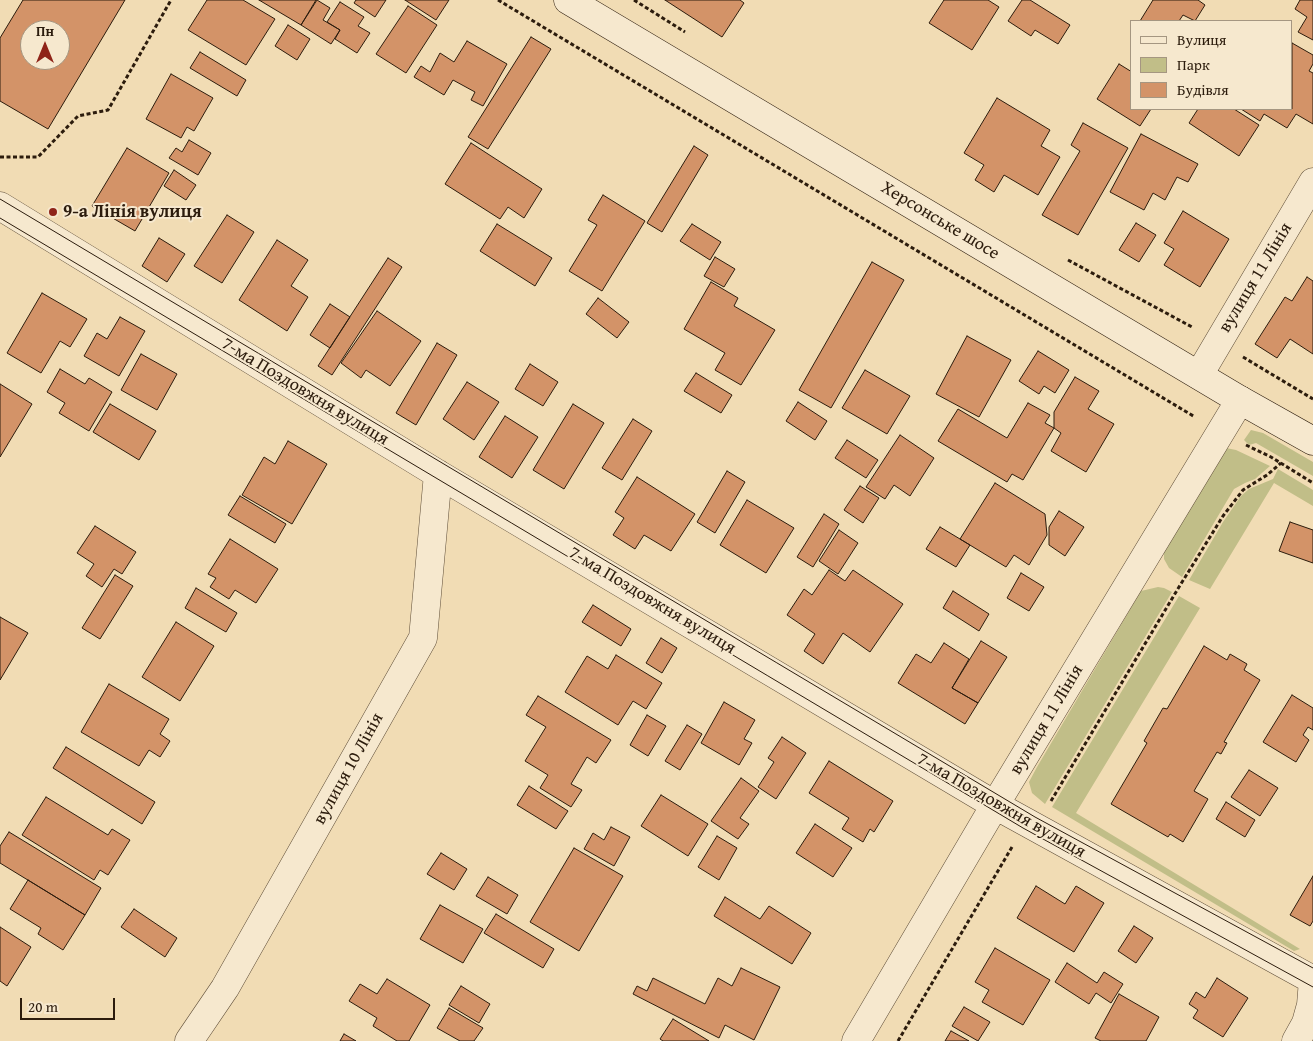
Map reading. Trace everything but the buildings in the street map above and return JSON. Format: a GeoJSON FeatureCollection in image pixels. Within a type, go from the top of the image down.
{"type":"FeatureCollection","features":[{"type":"Feature","properties":{"kind":"street","name":"Херсонське шосе"},"geometry":{"type":"LineString","coordinates":[[568,0],[1240,400],[1313,441]]}},
{"type":"Feature","properties":{"kind":"street","name":"вулиця 11 Лінія"},"geometry":{"type":"LineString","coordinates":[[1199,375],[1313,182]]}},
{"type":"Feature","properties":{"kind":"street","name":"7-ма Поздовжня вулиця"},"geometry":{"type":"LineString","coordinates":[[0,206],[438,474],[995,805],[1313,980]]}},
{"type":"Feature","properties":{"kind":"street","name":"вулиця 11 Лінія"},"geometry":{"type":"LineString","coordinates":[[856,1041],[995,805],[1240,400]]}},
{"type":"Feature","properties":{"kind":"street","name":"вулиця 10 Лінія"},"geometry":{"type":"LineString","coordinates":[[188,1041],[225,988],[423,638],[438,474]]}},
{"type":"Feature","properties":{"kind":"street"},"geometry":{"type":"LineString","coordinates":[[1296,1041],[1309,1014],[1313,980]]}},
{"type":"Feature","properties":{"kind":"path"},"geometry":{"type":"LineString","coordinates":[[0,157],[38,157],[78,116],[108,110],[171,0]]}},
{"type":"Feature","properties":{"kind":"path"},"geometry":{"type":"LineString","coordinates":[[498,0],[1148,388]]}},
{"type":"Feature","properties":{"kind":"path"},"geometry":{"type":"LineString","coordinates":[[1219,342],[1313,399]]}},
{"type":"Feature","properties":{"kind":"path"},"geometry":{"type":"LineString","coordinates":[[898,1041],[1023,828],[1048,806],[1223,516],[1243,490],[1267,475],[1281,463]]}},
{"type":"Feature","properties":{"kind":"green space"},"geometry":{"type":"Polygon","coordinates":[[[1251,430],[1263,433],[1313,462],[1313,476],[1256,443],[1249,445],[1244,440],[1251,430]]]}},
{"type":"Feature","properties":{"kind":"green space"},"geometry":{"type":"Polygon","coordinates":[[[1226,448],[1236,450],[1270,466],[1255,479],[1234,489],[1182,577],[1169,568],[1164,559],[1164,551],[1226,448]]]}},
{"type":"Feature","properties":{"kind":"green space"},"geometry":{"type":"Polygon","coordinates":[[[1278,469],[1313,490],[1313,506],[1274,483],[1210,589],[1189,580],[1223,522],[1241,496],[1249,489],[1273,479],[1278,469]]]}},
{"type":"Feature","properties":{"kind":"green space"},"geometry":{"type":"Polygon","coordinates":[[[1158,587],[1172,592],[1045,804],[1032,793],[1029,782],[1141,591],[1158,587]]]}},
{"type":"Feature","properties":{"kind":"green space"},"geometry":{"type":"Polygon","coordinates":[[[1179,596],[1200,608],[1076,813],[1300,949],[1294,951],[1052,807],[1179,596]]]}},
{"type":"Feature","properties":{"kind":"tram line"},"geometry":{"type":"LineString","coordinates":[[0,199],[1035,817],[1313,968]]}},
{"type":"Feature","properties":{"kind":"tram line"},"geometry":{"type":"LineString","coordinates":[[0,218],[1023,828],[1313,987]]}},
{"type":"Feature","properties":{"kind":"place","name":"9-а Лінія вулиця"},"geometry":{"type":"Point","coordinates":[53,212]}}]}
